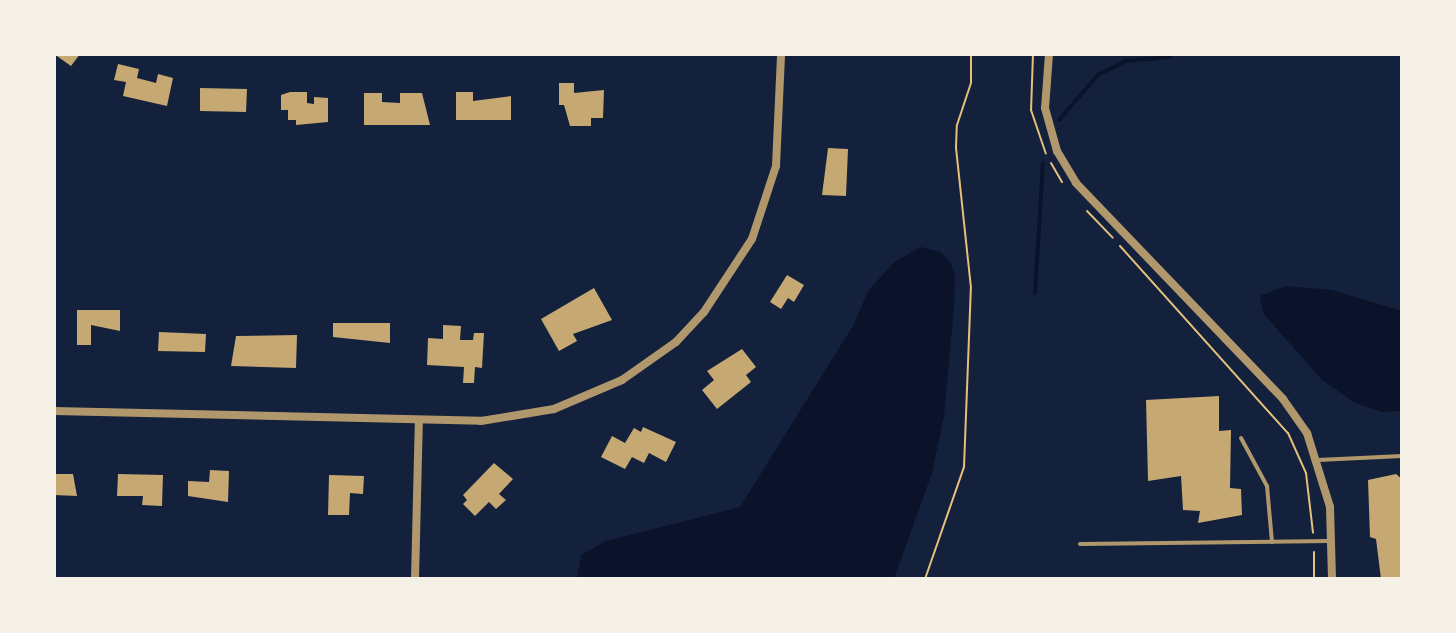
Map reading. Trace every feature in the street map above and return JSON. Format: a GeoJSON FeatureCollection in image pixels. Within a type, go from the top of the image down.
{"type":"FeatureCollection","features":[{"type":"Feature","properties":{"kind":"street"},"geometry":{"type":"LineString","coordinates":[[54,411],[481,421],[554,409],[622,380],[672,345],[733,275],[765,206],[779,144],[781,54]]}},
{"type":"Feature","properties":{"kind":"street"},"geometry":{"type":"LineString","coordinates":[[1049,54],[1045,108],[1057,151],[1076,183],[1283,399],[1318,460],[1330,507],[1332,579]]}},
{"type":"Feature","properties":{"kind":"street"},"geometry":{"type":"LineString","coordinates":[[415,579],[419,420]]}},
{"type":"Feature","properties":{"kind":"lane"},"geometry":{"type":"LineString","coordinates":[[1241,438],[1267,486],[1272,542]]}},
{"type":"Feature","properties":{"kind":"lane"},"geometry":{"type":"LineString","coordinates":[[1318,460],[1402,456]]}},
{"type":"Feature","properties":{"kind":"lane"},"geometry":{"type":"LineString","coordinates":[[1080,544],[1331,541]]}},
{"type":"Feature","properties":{"kind":"path"},"geometry":{"type":"LineString","coordinates":[[925,579],[964,467],[971,276],[960,219],[956,148],[957,125],[971,83],[971,54]]}},
{"type":"Feature","properties":{"kind":"path"},"geometry":{"type":"LineString","coordinates":[[1033,54],[1030,97],[1035,129],[1064,185]]}},
{"type":"Feature","properties":{"kind":"path"},"geometry":{"type":"LineString","coordinates":[[1084,209],[1288,433],[1306,473],[1314,541],[1314,579]]}},
{"type":"Feature","properties":{"kind":"water"},"geometry":{"type":"Polygon","coordinates":[[[921,247],[941,252],[950,262],[955,275],[954,308],[944,416],[932,473],[894,579],[577,579],[581,555],[606,541],[740,507],[854,324],[868,291],[894,262],[921,247]]]}},
{"type":"Feature","properties":{"kind":"water"},"geometry":{"type":"Polygon","coordinates":[[[1285,286],[1332,290],[1402,311],[1402,411],[1382,412],[1355,403],[1322,380],[1263,313],[1260,296],[1285,286]]]}},
{"type":"Feature","properties":{"kind":"building"},"geometry":{"type":"Polygon","coordinates":[[[54,54],[80,54],[71,66],[54,54]]]}},
{"type":"Feature","properties":{"kind":"building"},"geometry":{"type":"Polygon","coordinates":[[[118,64],[139,69],[137,78],[156,83],[158,74],[173,78],[167,106],[123,96],[126,82],[114,80],[118,64]]]}},
{"type":"Feature","properties":{"kind":"building"},"geometry":{"type":"Polygon","coordinates":[[[559,83],[574,83],[574,93],[604,90],[603,118],[591,118],[591,126],[570,126],[564,105],[559,105],[559,83]]]}},
{"type":"Feature","properties":{"kind":"building"},"geometry":{"type":"Polygon","coordinates":[[[200,88],[247,89],[246,112],[200,111],[200,88]]]}},
{"type":"Feature","properties":{"kind":"building"},"geometry":{"type":"Polygon","coordinates":[[[307,92],[307,103],[314,104],[314,97],[328,98],[328,122],[296,125],[296,120],[288,120],[288,110],[281,110],[281,95],[307,92]]]}},
{"type":"Feature","properties":{"kind":"building"},"geometry":{"type":"Polygon","coordinates":[[[456,92],[473,92],[473,101],[511,96],[511,120],[456,120],[456,92]]]}},
{"type":"Feature","properties":{"kind":"building"},"geometry":{"type":"Polygon","coordinates":[[[364,93],[382,93],[382,102],[400,103],[400,93],[422,93],[430,125],[364,125],[364,93]]]}},
{"type":"Feature","properties":{"kind":"building"},"geometry":{"type":"Polygon","coordinates":[[[828,148],[848,149],[846,196],[822,195],[828,148]]]}},
{"type":"Feature","properties":{"kind":"building"},"geometry":{"type":"Polygon","coordinates":[[[787,275],[804,285],[794,302],[788,298],[781,309],[770,302],[787,275]]]}},
{"type":"Feature","properties":{"kind":"building"},"geometry":{"type":"Polygon","coordinates":[[[594,288],[612,320],[573,334],[577,341],[559,351],[541,319],[594,288]]]}},
{"type":"Feature","properties":{"kind":"building"},"geometry":{"type":"Polygon","coordinates":[[[77,310],[120,310],[120,331],[91,325],[91,345],[77,345],[77,310]]]}},
{"type":"Feature","properties":{"kind":"building"},"geometry":{"type":"Polygon","coordinates":[[[333,323],[390,323],[390,343],[333,337],[333,323]]]}},
{"type":"Feature","properties":{"kind":"building"},"geometry":{"type":"Polygon","coordinates":[[[443,325],[461,326],[460,340],[473,340],[474,333],[484,333],[482,368],[475,367],[474,383],[463,383],[464,367],[427,365],[428,338],[443,339],[443,325]]]}},
{"type":"Feature","properties":{"kind":"building"},"geometry":{"type":"Polygon","coordinates":[[[159,332],[206,334],[205,352],[158,351],[159,332]]]}},
{"type":"Feature","properties":{"kind":"building"},"geometry":{"type":"Polygon","coordinates":[[[297,335],[296,368],[231,366],[236,336],[297,335]]]}},
{"type":"Feature","properties":{"kind":"building"},"geometry":{"type":"Polygon","coordinates":[[[742,349],[756,367],[746,375],[751,382],[717,409],[702,390],[714,380],[707,371],[742,349]]]}},
{"type":"Feature","properties":{"kind":"building"},"geometry":{"type":"Polygon","coordinates":[[[1219,396],[1219,431],[1231,430],[1230,488],[1241,489],[1242,515],[1198,523],[1200,511],[1183,510],[1181,476],[1148,481],[1146,400],[1219,396]]]}},
{"type":"Feature","properties":{"kind":"building"},"geometry":{"type":"Polygon","coordinates":[[[643,427],[676,442],[666,462],[649,453],[644,463],[632,457],[625,469],[601,457],[612,436],[625,443],[634,428],[641,432],[643,427]]]}},
{"type":"Feature","properties":{"kind":"building"},"geometry":{"type":"Polygon","coordinates":[[[494,463],[513,479],[499,494],[506,500],[496,509],[489,502],[475,516],[463,504],[467,500],[463,495],[494,463]]]}},
{"type":"Feature","properties":{"kind":"building"},"geometry":{"type":"Polygon","coordinates":[[[210,470],[229,471],[228,502],[188,496],[188,481],[209,482],[210,470]]]}},
{"type":"Feature","properties":{"kind":"building"},"geometry":{"type":"Polygon","coordinates":[[[54,474],[73,474],[77,496],[54,495],[54,474]]]}},
{"type":"Feature","properties":{"kind":"building"},"geometry":{"type":"Polygon","coordinates":[[[118,474],[163,475],[162,506],[142,505],[143,496],[117,496],[118,474]]]}},
{"type":"Feature","properties":{"kind":"building"},"geometry":{"type":"Polygon","coordinates":[[[1396,474],[1402,479],[1402,579],[1381,579],[1376,539],[1370,537],[1368,480],[1396,474]]]}},
{"type":"Feature","properties":{"kind":"building"},"geometry":{"type":"Polygon","coordinates":[[[329,475],[364,476],[363,494],[350,493],[349,515],[328,515],[329,475]]]}},
{"type":"Feature","properties":{"kind":"waterway"},"geometry":{"type":"LineString","coordinates":[[1059,120],[1098,75],[1125,61],[1170,57]]}},
{"type":"Feature","properties":{"kind":"waterway"},"geometry":{"type":"LineString","coordinates":[[1035,293],[1043,163]]}}]}
